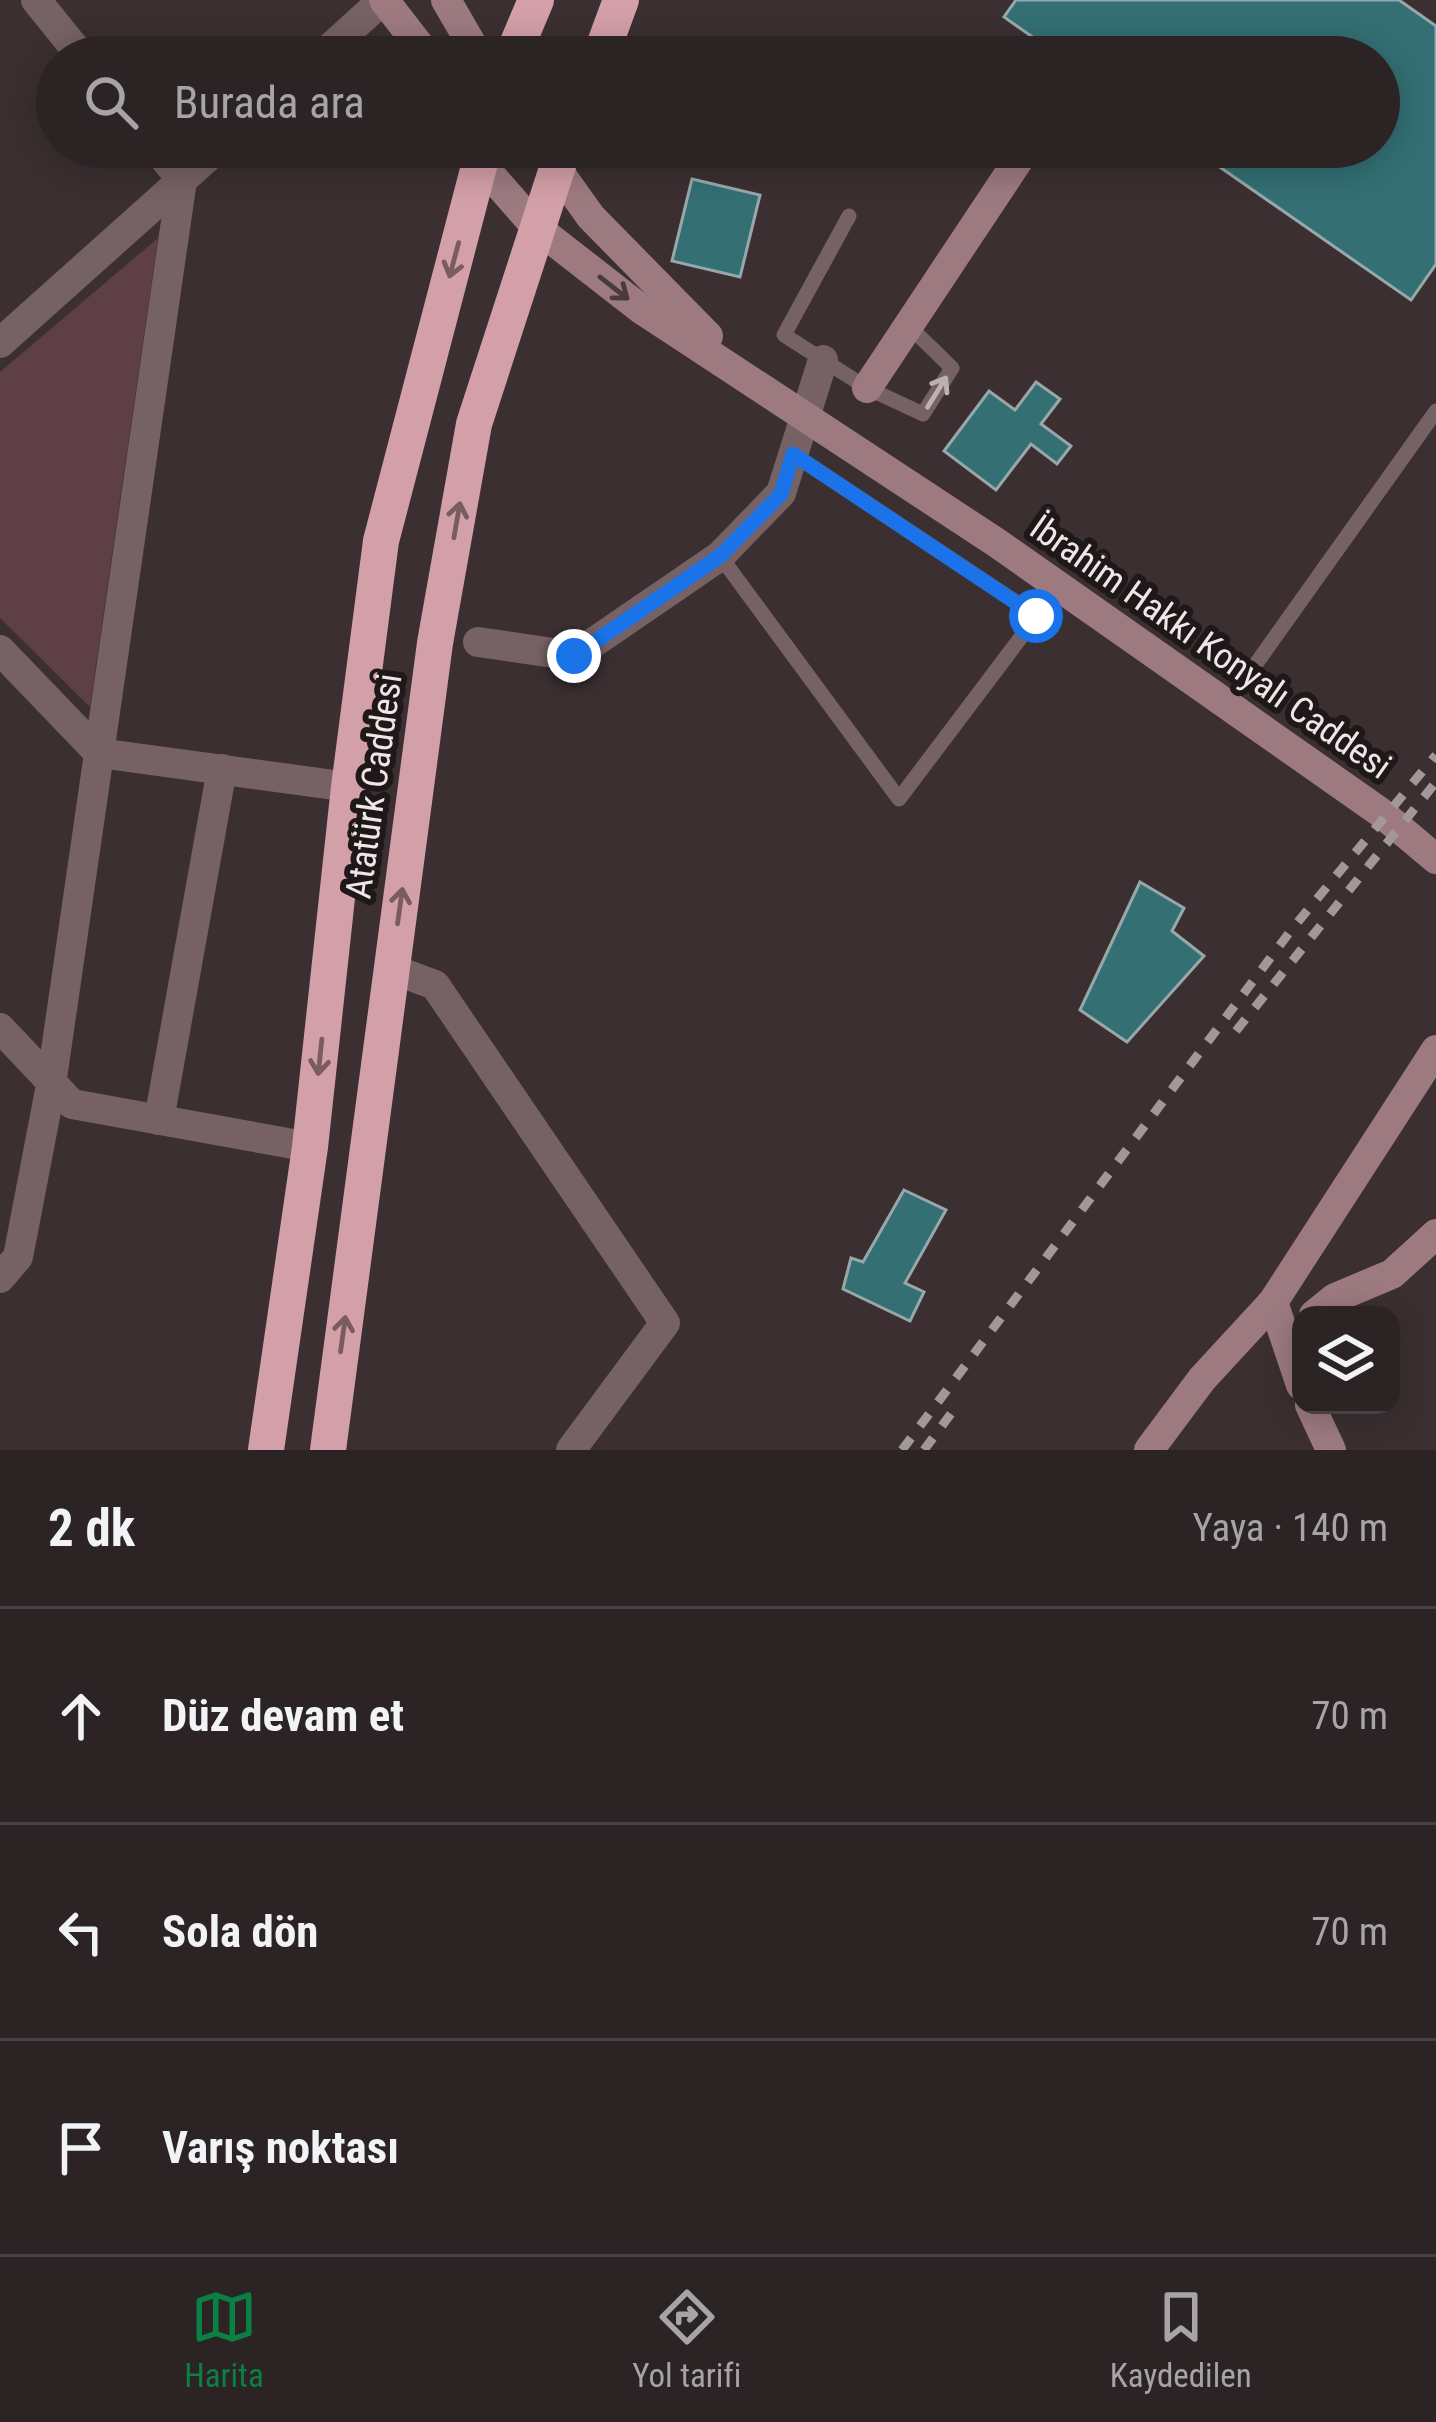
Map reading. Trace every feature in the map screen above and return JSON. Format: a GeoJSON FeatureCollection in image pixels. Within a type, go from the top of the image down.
{"type":"FeatureCollection","features":[{"type":"Feature","properties":{"kind":"highway"},"geometry":{"type":"LineString","coordinates":[[521,36],[536,0]]}},
{"type":"Feature","properties":{"kind":"highway"},"geometry":{"type":"LineString","coordinates":[[608,36],[621,0]]}},
{"type":"Feature","properties":{"kind":"highway","name":"Atatürk Caddesi"},"geometry":{"type":"LineString","coordinates":[[266,1450],[310,1147],[349,787],[382,541],[475,168]]}},
{"type":"Feature","properties":{"kind":"highway","name":"Atatürk Caddesi"},"geometry":{"type":"LineString","coordinates":[[328,1450],[435,643],[474,424],[537,228],[551,168]]}},
{"type":"Feature","properties":{"kind":"main road"},"geometry":{"type":"LineString","coordinates":[[384,0],[412,36]]}},
{"type":"Feature","properties":{"kind":"main road"},"geometry":{"type":"LineString","coordinates":[[446,0],[467,36]]}},
{"type":"Feature","properties":{"kind":"main road"},"geometry":{"type":"LineString","coordinates":[[491,168],[537,228],[641,308],[769,394]]}},
{"type":"Feature","properties":{"kind":"main road"},"geometry":{"type":"LineString","coordinates":[[562,168],[591,217],[646,277],[769,394]]}},
{"type":"Feature","properties":{"kind":"main road"},"geometry":{"type":"LineString","coordinates":[[867,388],[1014,168]]}},
{"type":"Feature","properties":{"kind":"main road","name":"İbrahim Hakkı Konyalı Caddesi"},"geometry":{"type":"LineString","coordinates":[[769,394],[997,543],[1380,812],[1436,859]]}},
{"type":"Feature","properties":{"kind":"main road"},"geometry":{"type":"LineString","coordinates":[[1149,1450],[1202,1379],[1273,1302],[1436,1050]]}},
{"type":"Feature","properties":{"kind":"main road"},"geometry":{"type":"LineString","coordinates":[[1324,1306],[1392,1274],[1436,1234]]}},
{"type":"Feature","properties":{"kind":"main road"},"geometry":{"type":"LineString","coordinates":[[1273,1302],[1292,1348]]}},
{"type":"Feature","properties":{"kind":"main road"},"geometry":{"type":"LineString","coordinates":[[1314,1414],[1330,1450]]}},
{"type":"Feature","properties":{"kind":"street"},"geometry":{"type":"LineString","coordinates":[[36,0],[65,36]]}},
{"type":"Feature","properties":{"kind":"street"},"geometry":{"type":"LineString","coordinates":[[344,36],[384,0]]}},
{"type":"Feature","properties":{"kind":"street"},"geometry":{"type":"LineString","coordinates":[[0,1279],[18,1257],[51,1085],[182,180],[172,168]]}},
{"type":"Feature","properties":{"kind":"street"},"geometry":{"type":"LineString","coordinates":[[0,343],[195,168]]}},
{"type":"Feature","properties":{"kind":"street"},"geometry":{"type":"LineString","coordinates":[[478,641],[574,656],[720,556],[781,494],[823,360]]}},
{"type":"Feature","properties":{"kind":"street"},"geometry":{"type":"LineString","coordinates":[[0,650],[99,753],[349,787]]}},
{"type":"Feature","properties":{"kind":"street"},"geometry":{"type":"LineString","coordinates":[[159,1120],[222,769]]}},
{"type":"Feature","properties":{"kind":"street"},"geometry":{"type":"LineString","coordinates":[[392,968],[435,985],[665,1322],[571,1450]]}},
{"type":"Feature","properties":{"kind":"street"},"geometry":{"type":"LineString","coordinates":[[0,1028],[72,1104],[310,1147]]}},
{"type":"Feature","properties":{"kind":"lane"},"geometry":{"type":"LineString","coordinates":[[849,216],[784,335],[867,388],[923,414],[952,368],[909,326]]}},
{"type":"Feature","properties":{"kind":"lane"},"geometry":{"type":"LineString","coordinates":[[1253,668],[1436,411]]}},
{"type":"Feature","properties":{"kind":"lane"},"geometry":{"type":"LineString","coordinates":[[720,556],[899,799],[1036,616],[793,454]]}},
{"type":"Feature","properties":{"kind":"shaded area"},"geometry":{"type":"Polygon","coordinates":[[[158,238],[90,707],[0,618],[0,372],[158,238]]]}},
{"type":"Feature","properties":{"kind":"building"},"geometry":{"type":"Polygon","coordinates":[[[1016,0],[1399,0],[1436,26],[1436,264],[1411,300],[1221,168],[1400,168],[1400,36],[1031,36],[1004,17],[1016,0]]]}},
{"type":"Feature","properties":{"kind":"building"},"geometry":{"type":"Polygon","coordinates":[[[692,179],[760,195],[740,277],[672,261],[692,179]]]}},
{"type":"Feature","properties":{"kind":"building"},"geometry":{"type":"Polygon","coordinates":[[[1036,382],[1060,399],[1041,424],[1071,446],[1057,464],[1031,444],[996,490],[944,451],[989,391],[1015,410],[1036,382]]]}},
{"type":"Feature","properties":{"kind":"building"},"geometry":{"type":"Polygon","coordinates":[[[1140,882],[1184,908],[1172,931],[1204,956],[1127,1042],[1080,1010],[1140,882]]]}},
{"type":"Feature","properties":{"kind":"building"},"geometry":{"type":"Polygon","coordinates":[[[904,1190],[946,1210],[905,1283],[924,1292],[910,1321],[843,1289],[851,1258],[863,1262],[904,1190]]]}},
{"type":"Feature","properties":{"kind":"railway"},"geometry":{"type":"LineString","coordinates":[[902,1450],[1292,929],[1436,755]]}},
{"type":"Feature","properties":{"kind":"railway"},"geometry":{"type":"LineString","coordinates":[[1236,1031],[1436,782]]}},
{"type":"Feature","properties":{"kind":"railway"},"geometry":{"type":"LineString","coordinates":[[924,1450],[956,1407]]}},
{"type":"Feature","properties":{"kind":"route"},"geometry":{"type":"LineString","coordinates":[[574,656],[720,556],[781,494],[793,454],[1036,616]]}}]}
